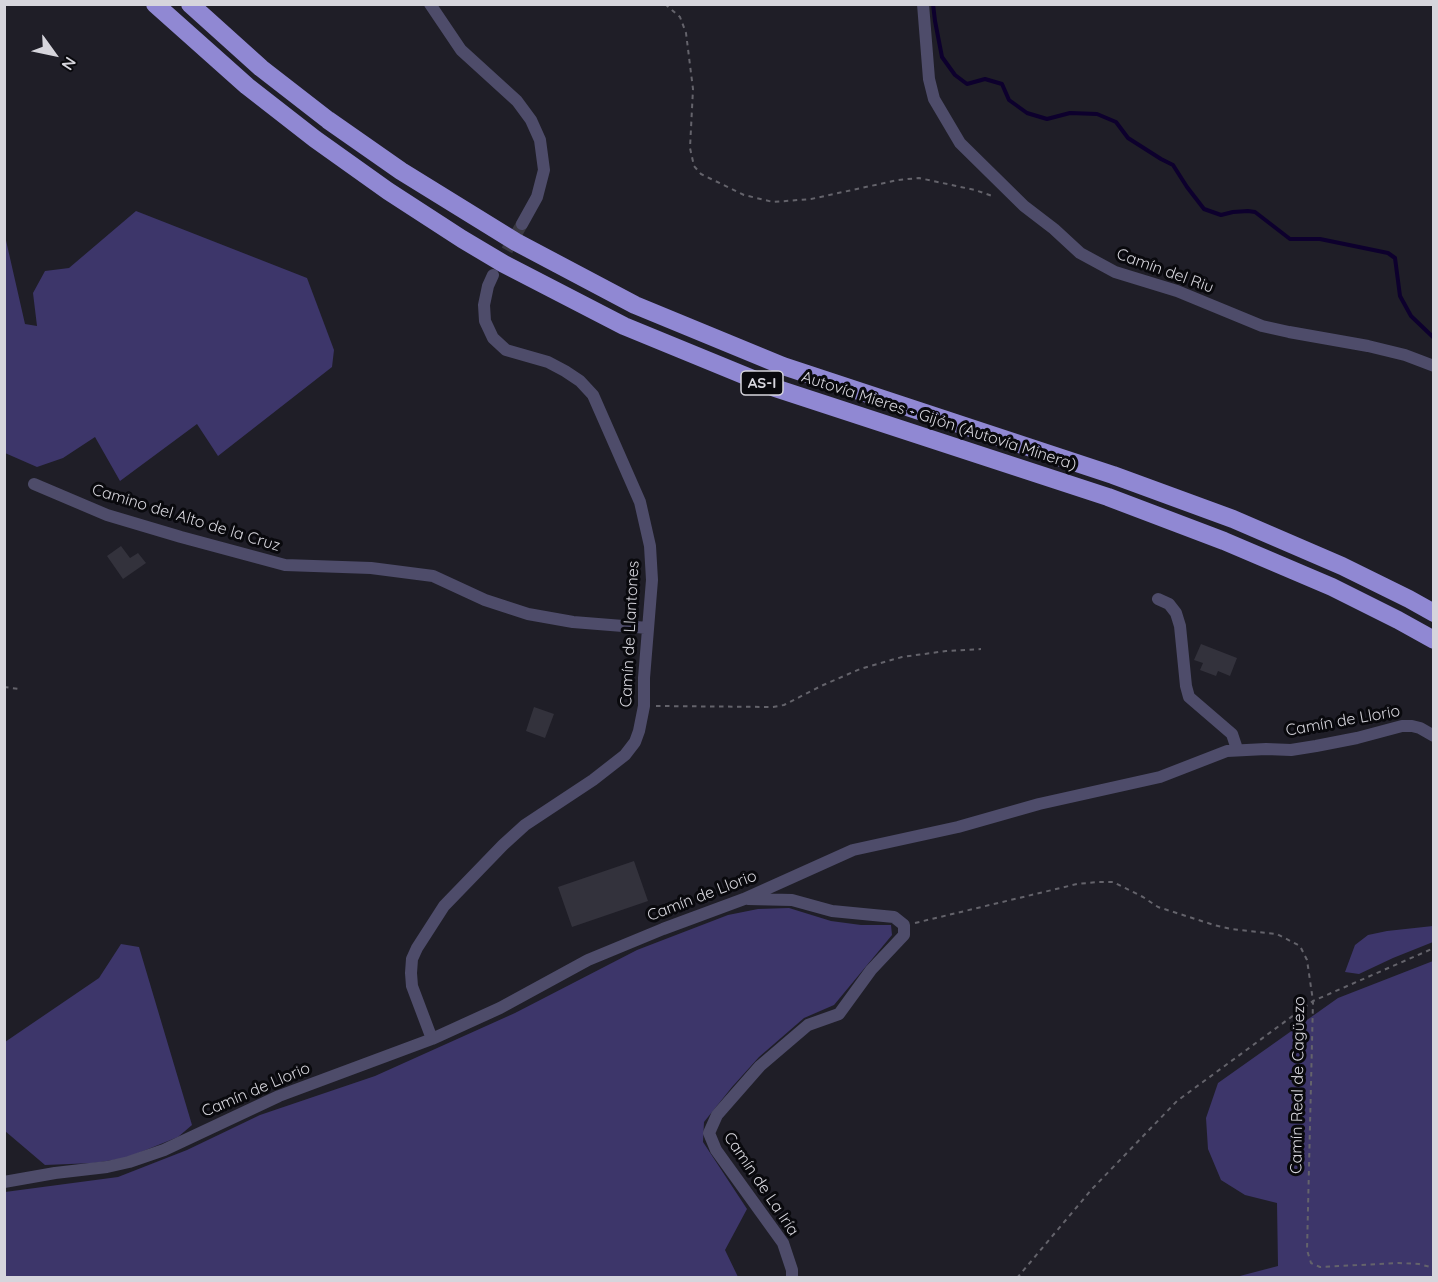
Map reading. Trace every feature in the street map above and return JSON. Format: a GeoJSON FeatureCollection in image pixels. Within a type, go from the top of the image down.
{"type":"FeatureCollection","features":[{"type":"Feature","properties":{"kind":"highway","name":"Autovía Mieres - Gijón (Autovía Minera)"},"geometry":{"type":"LineString","coordinates":[[155,4],[256,93],[388,191],[504,264],[624,326],[775,388],[1108,497],[1224,541],[1332,587],[1434,640]]}},
{"type":"Feature","properties":{"kind":"highway","name":"Autovía Mieres - Gijón (Autovía Minera)"},"geometry":{"type":"LineString","coordinates":[[190,4],[261,68],[328,120],[401,171],[516,242],[635,305],[783,366],[1113,475],[1233,519],[1342,566],[1434,613]]}},
{"type":"Feature","properties":{"kind":"street"},"geometry":{"type":"LineString","coordinates":[[430,4],[461,50],[517,101],[531,120],[540,140],[544,170],[537,197],[522,224]]}},
{"type":"Feature","properties":{"kind":"street","name":"Camín del Riu"},"geometry":{"type":"LineString","coordinates":[[923,4],[929,79],[934,99],[960,143],[1024,206],[1080,253],[1115,272],[1177,291],[1262,326],[1368,346],[1405,355],[1434,366]]}},
{"type":"Feature","properties":{"kind":"street","name":"Camín de Llantones"},"geometry":{"type":"LineString","coordinates":[[432,1039],[412,986],[412,959],[417,948],[444,906],[503,845],[525,825],[593,780],[625,755],[635,742],[644,706],[652,580],[650,546],[640,502],[592,395],[580,381],[548,362],[506,350],[493,338],[485,321],[484,305],[493,275]]}},
{"type":"Feature","properties":{"kind":"street","name":"Camino del Alto de la Cruz"},"geometry":{"type":"LineString","coordinates":[[34,484],[107,515],[285,565],[371,568],[434,576],[484,600],[528,614],[573,622],[648,627]]}},
{"type":"Feature","properties":{"kind":"street"},"geometry":{"type":"LineString","coordinates":[[1158,599],[1170,604],[1176,613],[1180,627],[1189,698],[1232,734],[1237,749]]}},
{"type":"Feature","properties":{"kind":"street","name":"Camín de Llorio"},"geometry":{"type":"LineString","coordinates":[[4,1182],[107,1167],[164,1150],[279,1096],[432,1039],[500,1008],[588,960],[744,899],[853,850],[958,827],[1040,804],[1160,777],[1237,749],[1291,750],[1357,738],[1402,726],[1420,728],[1434,736]]}},
{"type":"Feature","properties":{"kind":"street"},"geometry":{"type":"LineString","coordinates":[[744,899],[792,900],[832,911],[894,917],[904,925]]}},
{"type":"Feature","properties":{"kind":"street","name":"Camín de La Iría"},"geometry":{"type":"LineString","coordinates":[[792,1278],[792,1270],[783,1242],[716,1150],[709,1133],[717,1115],[759,1066],[808,1025],[839,1014],[871,970],[904,935],[904,925]]}},
{"type":"Feature","properties":{"kind":"path"},"geometry":{"type":"LineString","coordinates":[[665,4],[680,17],[686,33],[693,89],[690,148],[694,166],[701,174],[744,195],[773,202],[811,199],[898,180],[919,178],[996,197]]}},
{"type":"Feature","properties":{"kind":"path"},"geometry":{"type":"LineString","coordinates":[[644,706],[773,707],[784,705],[860,669],[902,657],[981,649]]}},
{"type":"Feature","properties":{"kind":"path"},"geometry":{"type":"LineString","coordinates":[[4,687],[19,689]]}},
{"type":"Feature","properties":{"kind":"path","name":"Camín Real de Cagüezo"},"geometry":{"type":"LineString","coordinates":[[904,925],[1077,884],[1113,882],[1135,892],[1158,907],[1214,925],[1277,934],[1291,940],[1300,946],[1307,960],[1312,1001],[1307,1250],[1311,1263],[1320,1267],[1399,1263],[1419,1264],[1434,1268]]}},
{"type":"Feature","properties":{"kind":"path"},"geometry":{"type":"LineString","coordinates":[[1017,1278],[1092,1189],[1177,1101],[1312,1001],[1434,948]]}},
{"type":"Feature","properties":{"kind":"shaded area"},"geometry":{"type":"Polygon","coordinates":[[[136,211],[307,278],[334,350],[332,367],[218,456],[197,424],[120,481],[95,437],[63,458],[37,467],[5,453],[5,236],[25,324],[37,326],[33,293],[45,271],[69,268],[136,211]]]}},
{"type":"Feature","properties":{"kind":"shaded area"},"geometry":{"type":"Polygon","coordinates":[[[789,908],[831,921],[861,925],[891,925],[892,935],[834,1005],[804,1018],[759,1057],[704,1122],[703,1142],[747,1209],[725,1250],[738,1277],[5,1278],[5,1192],[118,1177],[187,1150],[260,1115],[375,1076],[515,1013],[637,950],[728,915],[758,909],[789,908]]]}},
{"type":"Feature","properties":{"kind":"shaded area"},"geometry":{"type":"Polygon","coordinates":[[[1433,926],[1433,942],[1359,974],[1345,972],[1355,945],[1368,935],[1433,926]]]}},
{"type":"Feature","properties":{"kind":"shaded area"},"geometry":{"type":"Polygon","coordinates":[[[121,944],[139,947],[192,1125],[178,1137],[126,1158],[94,1163],[45,1165],[5,1131],[5,1042],[99,978],[121,944]]]}},
{"type":"Feature","properties":{"kind":"shaded area"},"geometry":{"type":"Polygon","coordinates":[[[1433,961],[1433,1277],[1236,1277],[1278,1266],[1277,1203],[1245,1195],[1221,1180],[1208,1149],[1206,1118],[1218,1083],[1338,998],[1433,961]]]}},
{"type":"Feature","properties":{"kind":"building"},"geometry":{"type":"Polygon","coordinates":[[[121,546],[130,558],[138,553],[146,563],[123,579],[107,556],[121,546]]]}},
{"type":"Feature","properties":{"kind":"building"},"geometry":{"type":"Polygon","coordinates":[[[1201,644],[1237,658],[1230,676],[1218,671],[1216,676],[1200,670],[1203,663],[1194,660],[1201,644]]]}},
{"type":"Feature","properties":{"kind":"building"},"geometry":{"type":"Polygon","coordinates":[[[534,707],[554,714],[545,738],[526,731],[534,707]]]}},
{"type":"Feature","properties":{"kind":"building"},"geometry":{"type":"Polygon","coordinates":[[[634,861],[648,901],[572,927],[558,887],[634,861]]]}},
{"type":"Feature","properties":{"kind":"waterway"},"geometry":{"type":"LineString","coordinates":[[933,4],[942,57],[955,75],[967,84],[985,79],[1002,84],[1009,100],[1027,113],[1047,119],[1070,113],[1097,114],[1116,122],[1128,138],[1173,165],[1204,209],[1221,215],[1233,212],[1255,212],[1290,239],[1320,239],[1388,253],[1395,258],[1400,296],[1411,316],[1434,338]]}},
{"type":"Feature","properties":{"kind":"tunnel"},"geometry":{"type":"LineString","coordinates":[[498,266],[522,224]]}}]}
